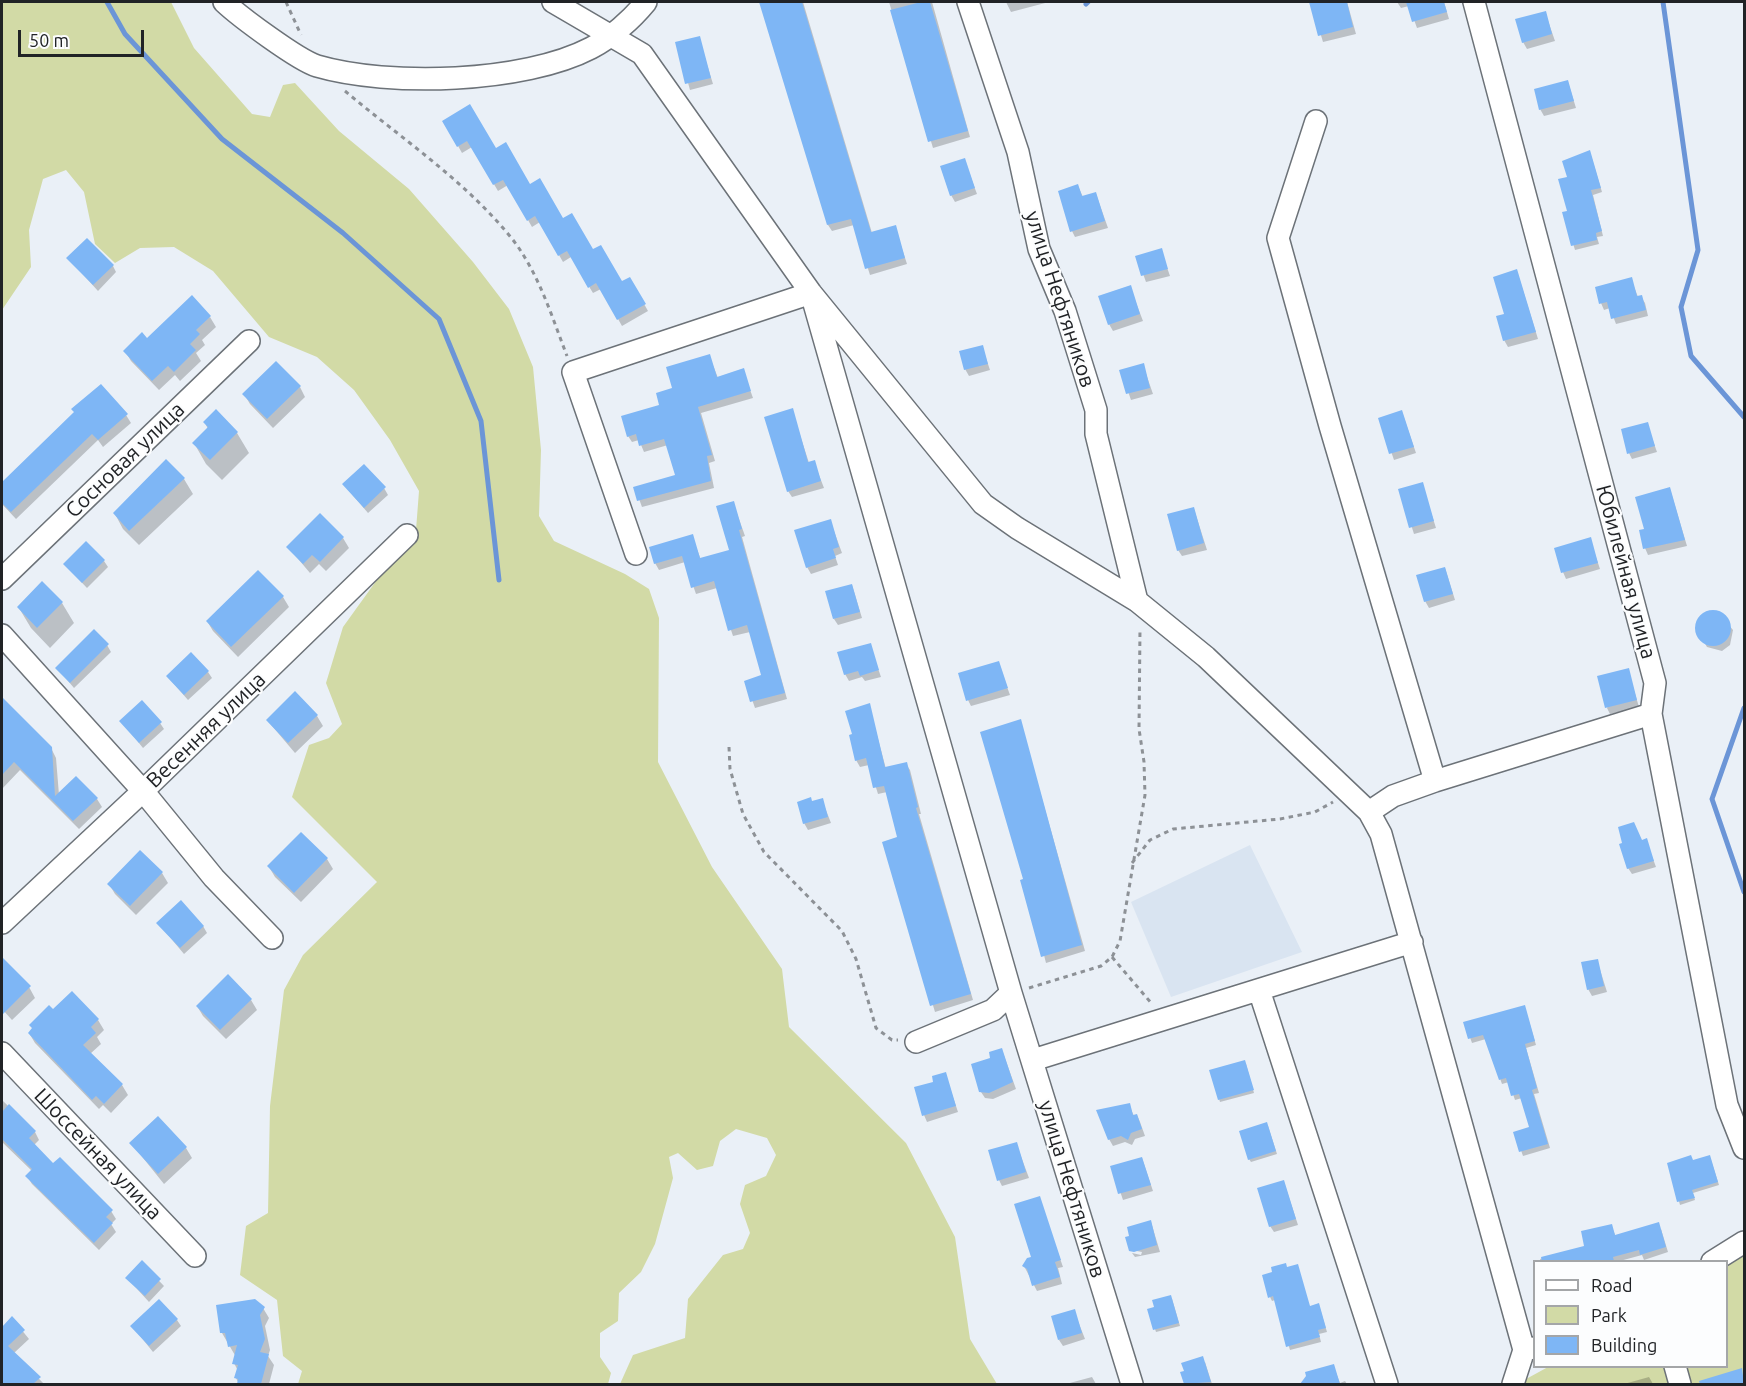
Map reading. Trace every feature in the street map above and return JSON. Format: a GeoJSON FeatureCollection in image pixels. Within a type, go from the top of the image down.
{"type":"FeatureCollection","features":[{"type":"Feature","properties":{"kind":"street"},"geometry":{"type":"LineString","coordinates":[[224,2],[240,17],[316,66],[387,78],[460,78],[517,71],[566,59],[591,48],[612,35],[646,2]]}},
{"type":"Feature","properties":{"kind":"street"},"geometry":{"type":"LineString","coordinates":[[553,2],[642,54],[811,293],[983,504],[1017,528],[1137,601],[1206,657],[1369,812],[1381,834],[1529,1349],[1513,1384]]}},
{"type":"Feature","properties":{"kind":"street","name":"улица Нефтяников"},"geometry":{"type":"LineString","coordinates":[[968,2],[1018,152],[1039,249],[1065,310],[1096,410],[1096,435],[1137,601]]}},
{"type":"Feature","properties":{"kind":"street","name":"Юбилейная улица"},"geometry":{"type":"LineString","coordinates":[[1474,2],[1655,683],[1652,714],[1727,1105],[1744,1148]]}},
{"type":"Feature","properties":{"kind":"street"},"geometry":{"type":"LineString","coordinates":[[1316,121],[1278,237],[1329,426],[1435,781]]}},
{"type":"Feature","properties":{"kind":"street"},"geometry":{"type":"LineString","coordinates":[[636,554],[573,372],[811,293]]}},
{"type":"Feature","properties":{"kind":"street","name":"улица Нефтяников"},"geometry":{"type":"LineString","coordinates":[[811,293],[1011,993],[1132,1384]]}},
{"type":"Feature","properties":{"kind":"street","name":"Сосновая улица"},"geometry":{"type":"LineString","coordinates":[[2,579],[249,341]]}},
{"type":"Feature","properties":{"kind":"street","name":"Весенняя улица"},"geometry":{"type":"LineString","coordinates":[[2,923],[143,791],[407,535]]}},
{"type":"Feature","properties":{"kind":"street"},"geometry":{"type":"LineString","coordinates":[[2,635],[143,791],[214,878],[272,938]]}},
{"type":"Feature","properties":{"kind":"street"},"geometry":{"type":"LineString","coordinates":[[1369,812],[1393,796],[1435,781],[1652,714]]}},
{"type":"Feature","properties":{"kind":"street"},"geometry":{"type":"LineString","coordinates":[[1033,1060],[1412,942]]}},
{"type":"Feature","properties":{"kind":"street"},"geometry":{"type":"LineString","coordinates":[[1259,990],[1387,1384]]}},
{"type":"Feature","properties":{"kind":"street"},"geometry":{"type":"LineString","coordinates":[[916,1042],[993,1010],[1011,993]]}},
{"type":"Feature","properties":{"kind":"street","name":"Шоссейная улица"},"geometry":{"type":"LineString","coordinates":[[2,1053],[195,1256]]}},
{"type":"Feature","properties":{"kind":"street"},"geometry":{"type":"LineString","coordinates":[[1715,1260],[1744,1242]]}},
{"type":"Feature","properties":{"kind":"street"},"geometry":{"type":"LineString","coordinates":[[1676,1368],[1680,1384]]}},
{"type":"Feature","properties":{"kind":"path"},"geometry":{"type":"LineString","coordinates":[[286,2],[316,66]]}},
{"type":"Feature","properties":{"kind":"path"},"geometry":{"type":"LineString","coordinates":[[342,88],[472,194],[514,242],[543,292],[573,372]]}},
{"type":"Feature","properties":{"kind":"path"},"geometry":{"type":"LineString","coordinates":[[1011,993],[1101,966],[1112,957],[1120,941],[1144,795],[1144,762],[1138,729],[1140,619],[1137,601]]}},
{"type":"Feature","properties":{"kind":"path"},"geometry":{"type":"LineString","coordinates":[[729,747],[730,769],[743,814],[764,852],[842,931],[856,959],[876,1028],[892,1040],[916,1042]]}},
{"type":"Feature","properties":{"kind":"path"},"geometry":{"type":"LineString","coordinates":[[1131,864],[1150,840],[1173,829],[1280,819],[1315,812],[1350,793]]}},
{"type":"Feature","properties":{"kind":"path"},"geometry":{"type":"LineString","coordinates":[[1112,957],[1152,1004],[1174,1017]]}},
{"type":"Feature","properties":{"kind":"shaded area"},"geometry":{"type":"Polygon","coordinates":[[[1250,845],[1302,952],[1171,997],[1131,902],[1250,845]]]}},
{"type":"Feature","properties":{"kind":"green space"},"geometry":{"type":"Polygon","coordinates":[[[2,2],[171,2],[194,48],[252,114],[270,117],[283,85],[295,83],[339,131],[409,189],[473,262],[509,309],[533,367],[541,450],[539,516],[554,541],[625,574],[649,589],[659,618],[658,762],[712,867],[782,969],[789,1027],[906,1143],[955,1237],[970,1339],[997,1384],[620,1384],[633,1355],[685,1338],[688,1299],[723,1255],[743,1249],[750,1233],[740,1204],[745,1185],[766,1176],[776,1155],[767,1138],[736,1129],[720,1141],[713,1166],[697,1170],[678,1153],[669,1157],[673,1178],[655,1244],[641,1272],[619,1293],[618,1321],[600,1333],[600,1357],[611,1373],[608,1384],[298,1384],[302,1371],[283,1356],[277,1300],[240,1275],[246,1226],[268,1213],[270,1106],[284,990],[303,955],[377,882],[292,797],[309,745],[329,738],[342,724],[326,683],[343,627],[379,577],[415,543],[419,491],[390,440],[354,390],[317,357],[269,337],[213,271],[174,247],[140,248],[115,263],[95,244],[84,192],[66,170],[43,179],[29,230],[31,267],[2,310],[2,2]]]}},
{"type":"Feature","properties":{"kind":"green space"},"geometry":{"type":"Polygon","coordinates":[[[1744,1253],[1744,1384],[1517,1384],[1546,1368],[1728,1368],[1728,1262],[1744,1253]]]}},
{"type":"Feature","properties":{"kind":"building"},"geometry":{"type":"Polygon","coordinates":[[[759,2],[802,2],[871,232],[896,225],[905,258],[865,269],[851,219],[827,225],[759,2]]]}},
{"type":"Feature","properties":{"kind":"building"},"geometry":{"type":"Polygon","coordinates":[[[930,2],[968,131],[928,142],[890,10],[930,2]]]}},
{"type":"Feature","properties":{"kind":"building"},"geometry":{"type":"Polygon","coordinates":[[[1309,2],[1347,2],[1353,27],[1318,36],[1309,2]]]}},
{"type":"Feature","properties":{"kind":"building"},"geometry":{"type":"Polygon","coordinates":[[[1406,2],[1444,2],[1447,12],[1412,22],[1406,2]]]}},
{"type":"Feature","properties":{"kind":"building"},"geometry":{"type":"Polygon","coordinates":[[[1546,11],[1552,34],[1522,43],[1515,19],[1546,11]]]}},
{"type":"Feature","properties":{"kind":"building"},"geometry":{"type":"Polygon","coordinates":[[[700,36],[711,78],[685,84],[675,42],[700,36]]]}},
{"type":"Feature","properties":{"kind":"building"},"geometry":{"type":"Polygon","coordinates":[[[1568,80],[1574,101],[1539,110],[1534,89],[1568,80]]]}},
{"type":"Feature","properties":{"kind":"building"},"geometry":{"type":"Polygon","coordinates":[[[470,104],[496,148],[506,142],[530,184],[540,178],[563,218],[572,213],[593,249],[601,245],[622,281],[630,277],[646,304],[617,320],[596,283],[588,288],[567,251],[558,256],[535,216],[527,221],[503,180],[493,185],[467,141],[457,147],[442,121],[470,104]]]}},
{"type":"Feature","properties":{"kind":"building"},"geometry":{"type":"Polygon","coordinates":[[[1590,150],[1601,188],[1591,190],[1602,231],[1596,233],[1597,240],[1571,246],[1562,212],[1567,211],[1558,179],[1567,177],[1562,161],[1590,150]]]}},
{"type":"Feature","properties":{"kind":"building"},"geometry":{"type":"Polygon","coordinates":[[[965,158],[975,188],[950,196],[940,166],[965,158]]]}},
{"type":"Feature","properties":{"kind":"building"},"geometry":{"type":"Polygon","coordinates":[[[1078,184],[1082,196],[1096,192],[1105,221],[1070,232],[1058,191],[1078,184]]]}},
{"type":"Feature","properties":{"kind":"building"},"geometry":{"type":"Polygon","coordinates":[[[87,238],[114,265],[93,285],[66,258],[87,238]]]}},
{"type":"Feature","properties":{"kind":"building"},"geometry":{"type":"Polygon","coordinates":[[[1162,248],[1168,269],[1141,276],[1135,256],[1162,248]]]}},
{"type":"Feature","properties":{"kind":"building"},"geometry":{"type":"Polygon","coordinates":[[[1517,269],[1536,332],[1503,341],[1496,316],[1504,314],[1493,277],[1517,269]]]}},
{"type":"Feature","properties":{"kind":"building"},"geometry":{"type":"Polygon","coordinates":[[[1632,277],[1637,296],[1642,295],[1646,310],[1611,319],[1607,302],[1599,304],[1595,287],[1632,277]]]}},
{"type":"Feature","properties":{"kind":"building"},"geometry":{"type":"Polygon","coordinates":[[[1131,285],[1140,314],[1108,325],[1098,296],[1131,285]]]}},
{"type":"Feature","properties":{"kind":"building"},"geometry":{"type":"Polygon","coordinates":[[[192,295],[211,316],[196,330],[200,334],[190,344],[196,350],[174,372],[168,366],[152,381],[123,351],[142,332],[147,338],[192,295]]]}},
{"type":"Feature","properties":{"kind":"building"},"geometry":{"type":"Polygon","coordinates":[[[983,345],[988,364],[964,370],[959,351],[983,345]]]}},
{"type":"Feature","properties":{"kind":"building"},"geometry":{"type":"Polygon","coordinates":[[[710,354],[717,377],[744,368],[751,391],[698,407],[712,455],[707,456],[711,481],[637,501],[633,487],[675,475],[664,439],[639,446],[636,434],[627,437],[621,416],[659,405],[656,393],[672,388],[666,367],[710,354]]]}},
{"type":"Feature","properties":{"kind":"building"},"geometry":{"type":"Polygon","coordinates":[[[276,361],[301,386],[267,419],[242,394],[276,361]]]}},
{"type":"Feature","properties":{"kind":"building"},"geometry":{"type":"Polygon","coordinates":[[[1144,363],[1150,388],[1126,394],[1119,370],[1144,363]]]}},
{"type":"Feature","properties":{"kind":"building"},"geometry":{"type":"Polygon","coordinates":[[[101,384],[128,414],[98,440],[92,434],[11,512],[2,503],[2,482],[74,412],[71,409],[101,384]]]}},
{"type":"Feature","properties":{"kind":"building"},"geometry":{"type":"Polygon","coordinates":[[[793,408],[808,462],[815,460],[821,481],[787,492],[764,417],[793,408]]]}},
{"type":"Feature","properties":{"kind":"building"},"geometry":{"type":"Polygon","coordinates":[[[216,409],[238,432],[210,460],[192,443],[208,427],[203,422],[216,409]]]}},
{"type":"Feature","properties":{"kind":"building"},"geometry":{"type":"Polygon","coordinates":[[[1402,410],[1414,447],[1389,454],[1378,418],[1402,410]]]}},
{"type":"Feature","properties":{"kind":"building"},"geometry":{"type":"Polygon","coordinates":[[[1648,422],[1655,446],[1627,454],[1621,429],[1648,422]]]}},
{"type":"Feature","properties":{"kind":"building"},"geometry":{"type":"Polygon","coordinates":[[[166,459],[185,478],[129,531],[113,513],[166,459]]]}},
{"type":"Feature","properties":{"kind":"building"},"geometry":{"type":"Polygon","coordinates":[[[364,464],[386,487],[364,508],[342,484],[364,464]]]}},
{"type":"Feature","properties":{"kind":"building"},"geometry":{"type":"Polygon","coordinates":[[[1423,482],[1434,521],[1409,528],[1398,489],[1423,482]]]}},
{"type":"Feature","properties":{"kind":"building"},"geometry":{"type":"Polygon","coordinates":[[[1670,487],[1685,540],[1643,549],[1639,530],[1644,529],[1635,497],[1670,487]]]}},
{"type":"Feature","properties":{"kind":"building"},"geometry":{"type":"Polygon","coordinates":[[[734,501],[742,529],[739,530],[785,693],[750,702],[744,681],[761,675],[747,625],[728,631],[714,581],[691,588],[682,556],[654,564],[649,547],[693,534],[700,558],[729,550],[716,506],[734,501]]]}},
{"type":"Feature","properties":{"kind":"building"},"geometry":{"type":"Polygon","coordinates":[[[1194,507],[1204,543],[1177,551],[1167,514],[1194,507]]]}},
{"type":"Feature","properties":{"kind":"building"},"geometry":{"type":"Polygon","coordinates":[[[320,513],[344,537],[320,562],[312,555],[303,564],[286,547],[320,513]]]}},
{"type":"Feature","properties":{"kind":"building"},"geometry":{"type":"Polygon","coordinates":[[[831,519],[839,547],[833,549],[836,558],[806,568],[794,530],[831,519]]]}},
{"type":"Feature","properties":{"kind":"building"},"geometry":{"type":"Polygon","coordinates":[[[1591,537],[1598,563],[1561,573],[1554,548],[1591,537]]]}},
{"type":"Feature","properties":{"kind":"building"},"geometry":{"type":"Polygon","coordinates":[[[86,541],[105,560],[82,583],[63,564],[86,541]]]}},
{"type":"Feature","properties":{"kind":"building"},"geometry":{"type":"Polygon","coordinates":[[[1445,567],[1453,594],[1424,602],[1416,575],[1445,567]]]}},
{"type":"Feature","properties":{"kind":"building"},"geometry":{"type":"Polygon","coordinates":[[[258,570],[284,596],[231,647],[206,621],[258,570]]]}},
{"type":"Feature","properties":{"kind":"building"},"geometry":{"type":"Polygon","coordinates":[[[42,581],[63,602],[37,628],[17,607],[42,581]]]}},
{"type":"Feature","properties":{"kind":"building"},"geometry":{"type":"Polygon","coordinates":[[[852,584],[860,612],[833,619],[825,591],[852,584]]]}},
{"type":"Feature","properties":{"kind":"building"},"geometry":{"type":"Polygon","coordinates":[[[1713,610],[1726,615],[1731,628],[1726,641],[1713,646],[1700,641],[1695,628],[1700,615],[1713,610]]]}},
{"type":"Feature","properties":{"kind":"building"},"geometry":{"type":"Polygon","coordinates":[[[94,629],[109,644],[70,683],[55,668],[94,629]]]}},
{"type":"Feature","properties":{"kind":"building"},"geometry":{"type":"Polygon","coordinates":[[[871,643],[879,670],[860,676],[858,671],[844,675],[837,652],[871,643]]]}},
{"type":"Feature","properties":{"kind":"building"},"geometry":{"type":"Polygon","coordinates":[[[191,652],[209,671],[184,695],[166,676],[191,652]]]}},
{"type":"Feature","properties":{"kind":"building"},"geometry":{"type":"Polygon","coordinates":[[[999,661],[1008,688],[966,701],[958,673],[999,661]]]}},
{"type":"Feature","properties":{"kind":"building"},"geometry":{"type":"Polygon","coordinates":[[[1629,668],[1637,700],[1605,708],[1597,676],[1629,668]]]}},
{"type":"Feature","properties":{"kind":"building"},"geometry":{"type":"Polygon","coordinates":[[[295,691],[318,715],[288,743],[266,720],[295,691]]]}},
{"type":"Feature","properties":{"kind":"building"},"geometry":{"type":"Polygon","coordinates":[[[2,697],[52,747],[55,796],[76,776],[98,798],[73,821],[14,762],[2,775],[2,697]]]}},
{"type":"Feature","properties":{"kind":"building"},"geometry":{"type":"Polygon","coordinates":[[[142,700],[162,722],[139,743],[119,721],[142,700]]]}},
{"type":"Feature","properties":{"kind":"building"},"geometry":{"type":"Polygon","coordinates":[[[870,703],[885,767],[907,762],[918,807],[916,808],[971,994],[930,1006],[882,842],[897,837],[884,786],[873,788],[866,758],[855,761],[849,735],[852,734],[845,711],[870,703]]]}},
{"type":"Feature","properties":{"kind":"building"},"geometry":{"type":"Polygon","coordinates":[[[1021,719],[1082,945],[1041,957],[1020,880],[1023,879],[980,732],[1021,719]]]}},
{"type":"Feature","properties":{"kind":"building"},"geometry":{"type":"Polygon","coordinates":[[[811,797],[812,801],[823,798],[828,817],[803,824],[797,802],[811,797]]]}},
{"type":"Feature","properties":{"kind":"building"},"geometry":{"type":"Polygon","coordinates":[[[1634,822],[1642,840],[1647,838],[1654,861],[1627,869],[1619,844],[1622,843],[1618,827],[1634,822]]]}},
{"type":"Feature","properties":{"kind":"building"},"geometry":{"type":"Polygon","coordinates":[[[301,832],[328,858],[294,893],[267,866],[301,832]]]}},
{"type":"Feature","properties":{"kind":"building"},"geometry":{"type":"Polygon","coordinates":[[[140,850],[163,872],[130,906],[107,884],[140,850]]]}},
{"type":"Feature","properties":{"kind":"building"},"geometry":{"type":"Polygon","coordinates":[[[181,900],[204,926],[180,948],[156,923],[181,900]]]}},
{"type":"Feature","properties":{"kind":"building"},"geometry":{"type":"Polygon","coordinates":[[[2,957],[31,986],[2,1015],[2,957]]]}},
{"type":"Feature","properties":{"kind":"building"},"geometry":{"type":"Polygon","coordinates":[[[1598,959],[1604,986],[1587,990],[1581,962],[1598,959]]]}},
{"type":"Feature","properties":{"kind":"building"},"geometry":{"type":"Polygon","coordinates":[[[228,974],[252,999],[220,1030],[196,1006],[228,974]]]}},
{"type":"Feature","properties":{"kind":"building"},"geometry":{"type":"Polygon","coordinates":[[[72,991],[99,1019],[91,1027],[96,1033],[83,1045],[123,1084],[104,1104],[96,1096],[92,1100],[28,1033],[32,1028],[29,1025],[49,1005],[53,1009],[72,991]]]}},
{"type":"Feature","properties":{"kind":"building"},"geometry":{"type":"Polygon","coordinates":[[[1525,1005],[1535,1041],[1525,1044],[1537,1088],[1532,1090],[1548,1144],[1519,1152],[1513,1132],[1529,1127],[1519,1094],[1511,1096],[1506,1078],[1499,1080],[1483,1035],[1468,1039],[1463,1022],[1525,1005]]]}},
{"type":"Feature","properties":{"kind":"building"},"geometry":{"type":"Polygon","coordinates":[[[1002,1048],[1013,1082],[989,1093],[979,1092],[971,1064],[990,1058],[989,1052],[1002,1048]]]}},
{"type":"Feature","properties":{"kind":"building"},"geometry":{"type":"Polygon","coordinates":[[[1245,1060],[1254,1090],[1218,1100],[1209,1070],[1245,1060]]]}},
{"type":"Feature","properties":{"kind":"building"},"geometry":{"type":"Polygon","coordinates":[[[946,1072],[956,1106],[922,1116],[914,1087],[933,1082],[932,1076],[946,1072]]]}},
{"type":"Feature","properties":{"kind":"building"},"geometry":{"type":"Polygon","coordinates":[[[1130,1103],[1133,1115],[1137,1114],[1142,1129],[1131,1133],[1128,1140],[1121,1136],[1108,1140],[1096,1110],[1130,1103]]]}},
{"type":"Feature","properties":{"kind":"building"},"geometry":{"type":"Polygon","coordinates":[[[9,1104],[36,1131],[29,1138],[53,1163],[60,1157],[113,1210],[106,1217],[113,1223],[94,1243],[25,1176],[32,1169],[2,1139],[2,1112],[9,1104]]]}},
{"type":"Feature","properties":{"kind":"building"},"geometry":{"type":"Polygon","coordinates":[[[158,1116],[187,1147],[158,1174],[129,1143],[158,1116]]]}},
{"type":"Feature","properties":{"kind":"building"},"geometry":{"type":"Polygon","coordinates":[[[1267,1122],[1276,1151],[1248,1160],[1239,1131],[1267,1122]]]}},
{"type":"Feature","properties":{"kind":"building"},"geometry":{"type":"Polygon","coordinates":[[[1017,1142],[1026,1172],[997,1181],[988,1150],[1017,1142]]]}},
{"type":"Feature","properties":{"kind":"building"},"geometry":{"type":"Polygon","coordinates":[[[1691,1155],[1693,1160],[1710,1155],[1718,1182],[1692,1190],[1695,1198],[1677,1202],[1667,1163],[1691,1155]]]}},
{"type":"Feature","properties":{"kind":"building"},"geometry":{"type":"Polygon","coordinates":[[[1142,1157],[1151,1185],[1118,1194],[1110,1166],[1142,1157]]]}},
{"type":"Feature","properties":{"kind":"building"},"geometry":{"type":"Polygon","coordinates":[[[1284,1180],[1296,1219],[1269,1227],[1257,1188],[1284,1180]]]}},
{"type":"Feature","properties":{"kind":"building"},"geometry":{"type":"Polygon","coordinates":[[[1040,1196],[1061,1260],[1055,1262],[1060,1277],[1032,1286],[1027,1269],[1022,1266],[1027,1258],[1031,1257],[1014,1204],[1040,1196]]]}},
{"type":"Feature","properties":{"kind":"building"},"geometry":{"type":"Polygon","coordinates":[[[1151,1220],[1157,1245],[1134,1252],[1129,1251],[1125,1237],[1129,1236],[1127,1227],[1151,1220]]]}},
{"type":"Feature","properties":{"kind":"building"},"geometry":{"type":"Polygon","coordinates":[[[1659,1222],[1666,1247],[1640,1255],[1639,1250],[1613,1257],[1614,1260],[1542,1260],[1541,1257],[1584,1246],[1581,1231],[1612,1224],[1615,1235],[1659,1222]]]}},
{"type":"Feature","properties":{"kind":"building"},"geometry":{"type":"Polygon","coordinates":[[[142,1260],[161,1279],[145,1296],[125,1278],[142,1260]]]}},
{"type":"Feature","properties":{"kind":"building"},"geometry":{"type":"Polygon","coordinates":[[[1286,1263],[1287,1267],[1298,1264],[1310,1306],[1319,1303],[1326,1328],[1318,1330],[1320,1337],[1286,1347],[1273,1296],[1268,1298],[1262,1275],[1272,1272],[1271,1267],[1286,1263]]]}},
{"type":"Feature","properties":{"kind":"building"},"geometry":{"type":"Polygon","coordinates":[[[1171,1295],[1179,1323],[1153,1330],[1147,1309],[1154,1307],[1152,1300],[1171,1295]]]}},
{"type":"Feature","properties":{"kind":"building"},"geometry":{"type":"Polygon","coordinates":[[[159,1299],[178,1319],[149,1346],[130,1326],[159,1299]]]}},
{"type":"Feature","properties":{"kind":"building"},"geometry":{"type":"Polygon","coordinates":[[[255,1299],[265,1307],[260,1315],[265,1339],[260,1352],[269,1354],[261,1384],[237,1384],[238,1379],[234,1378],[238,1365],[232,1364],[237,1345],[228,1347],[225,1333],[220,1333],[216,1305],[255,1299]]]}},
{"type":"Feature","properties":{"kind":"building"},"geometry":{"type":"Polygon","coordinates":[[[1075,1309],[1082,1333],[1058,1340],[1051,1316],[1075,1309]]]}},
{"type":"Feature","properties":{"kind":"building"},"geometry":{"type":"Polygon","coordinates":[[[12,1316],[25,1330],[8,1346],[41,1377],[33,1384],[2,1384],[2,1327],[12,1316]]]}},
{"type":"Feature","properties":{"kind":"building"},"geometry":{"type":"Polygon","coordinates":[[[1203,1356],[1211,1382],[1184,1384],[1180,1372],[1184,1371],[1181,1363],[1203,1356]]]}},
{"type":"Feature","properties":{"kind":"building"},"geometry":{"type":"Polygon","coordinates":[[[1334,1364],[1340,1384],[1300,1384],[1306,1376],[1305,1372],[1334,1364]]]}},
{"type":"Feature","properties":{"kind":"building"},"geometry":{"type":"Polygon","coordinates":[[[1742,1368],[1744,1384],[1700,1384],[1699,1381],[1742,1368]]]}},
{"type":"Feature","properties":{"kind":"waterway"},"geometry":{"type":"LineString","coordinates":[[107,2],[125,34],[222,139],[343,233],[439,319],[481,421],[499,580]]}},
{"type":"Feature","properties":{"kind":"waterway"},"geometry":{"type":"LineString","coordinates":[[1663,2],[1698,250],[1681,307],[1691,356],[1744,417]]}},
{"type":"Feature","properties":{"kind":"waterway"},"geometry":{"type":"LineString","coordinates":[[1744,708],[1712,799],[1744,892]]}}]}
